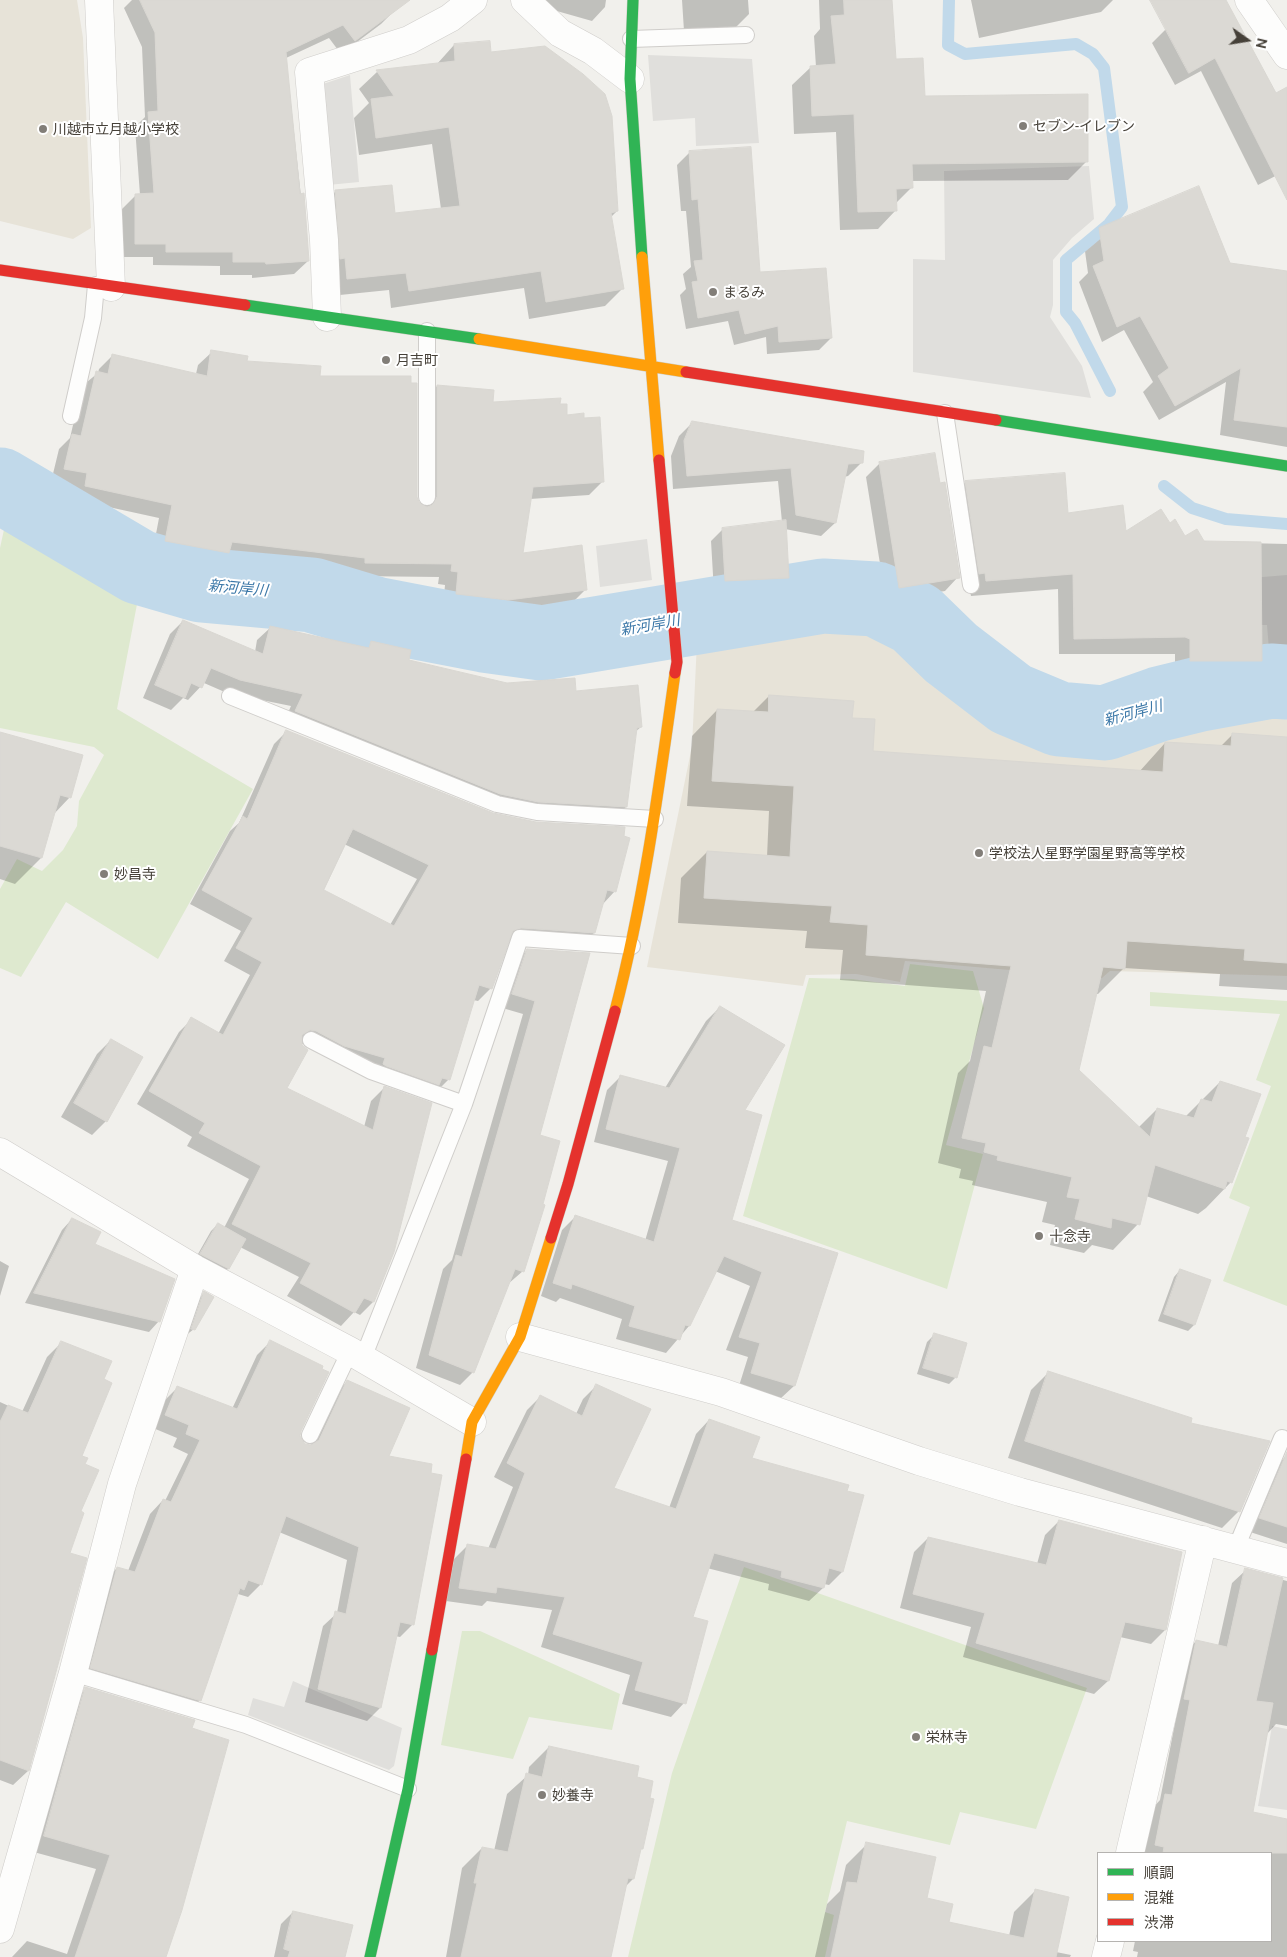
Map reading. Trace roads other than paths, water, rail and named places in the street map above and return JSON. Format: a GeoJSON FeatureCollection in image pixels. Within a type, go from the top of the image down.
{"type":"FeatureCollection","features":[{"type":"Feature","properties":{"kind":"street"},"geometry":{"type":"LineString","coordinates":[[99,0],[104,286]]}},
{"type":"Feature","properties":{"kind":"street"},"geometry":{"type":"LineString","coordinates":[[327,317],[324,240],[309,72],[409,40],[450,18],[473,0]]}},
{"type":"Feature","properties":{"kind":"street"},"geometry":{"type":"LineString","coordinates":[[524,0],[560,32],[593,51],[630,79]]}},
{"type":"Feature","properties":{"kind":"street"},"geometry":{"type":"LineString","coordinates":[[370,1957],[408,1789],[472,1422],[520,1337],[568,1184],[632,946],[655,819],[677,662],[650,367],[630,79],[633,0]]}},
{"type":"Feature","properties":{"kind":"street"},"geometry":{"type":"LineString","coordinates":[[1249,0],[1287,55]]}},
{"type":"Feature","properties":{"kind":"street"},"geometry":{"type":"LineString","coordinates":[[0,270],[427,331],[1287,466]]}},
{"type":"Feature","properties":{"kind":"street"},"geometry":{"type":"LineString","coordinates":[[0,1152],[195,1269],[357,1354],[472,1422]]}},
{"type":"Feature","properties":{"kind":"street"},"geometry":{"type":"LineString","coordinates":[[0,1929],[73,1673],[122,1484],[195,1269]]}},
{"type":"Feature","properties":{"kind":"street"},"geometry":{"type":"LineString","coordinates":[[520,1337],[721,1392],[919,1461],[1020,1492],[1287,1563]]}},
{"type":"Feature","properties":{"kind":"street"},"geometry":{"type":"LineString","coordinates":[[1130,1852],[1203,1540]]}},
{"type":"Feature","properties":{"kind":"street"},"geometry":{"type":"LineString","coordinates":[[1106,1957],[1110,1942]]}},
{"type":"Feature","properties":{"kind":"lane"},"geometry":{"type":"LineString","coordinates":[[631,39],[746,35]]}},
{"type":"Feature","properties":{"kind":"lane"},"geometry":{"type":"LineString","coordinates":[[71,416],[93,318],[104,286]]}},
{"type":"Feature","properties":{"kind":"lane"},"geometry":{"type":"LineString","coordinates":[[427,331],[427,497]]}},
{"type":"Feature","properties":{"kind":"lane"},"geometry":{"type":"LineString","coordinates":[[945,413],[971,585]]}},
{"type":"Feature","properties":{"kind":"lane"},"geometry":{"type":"LineString","coordinates":[[230,696],[497,804],[537,812],[655,819]]}},
{"type":"Feature","properties":{"kind":"lane"},"geometry":{"type":"LineString","coordinates":[[310,1435],[357,1354],[464,1104],[520,938],[632,946]]}},
{"type":"Feature","properties":{"kind":"lane"},"geometry":{"type":"LineString","coordinates":[[311,1040],[370,1071],[464,1104]]}},
{"type":"Feature","properties":{"kind":"lane"},"geometry":{"type":"LineString","coordinates":[[1236,1548],[1282,1438]]}},
{"type":"Feature","properties":{"kind":"lane"},"geometry":{"type":"LineString","coordinates":[[73,1673],[246,1724],[408,1789]]}},
{"type":"Feature","properties":{"kind":"waterway"},"geometry":{"type":"LineString","coordinates":[[949,0],[948,45],[965,54],[1076,44],[1093,54],[1104,68],[1122,207],[1109,224],[1066,260],[1066,312],[1075,323],[1110,391]]}},
{"type":"Feature","properties":{"kind":"waterway","name":"新河岸川"},"geometry":{"type":"LineString","coordinates":[[0,485],[139,567],[201,585],[312,595],[375,614],[484,635],[542,643],[823,596],[876,599],[916,619],[951,653],[1011,699],[1059,719],[1105,723],[1159,704],[1200,694],[1271,681],[1287,682]]}},
{"type":"Feature","properties":{"kind":"waterway"},"geometry":{"type":"LineString","coordinates":[[1164,486],[1192,508],[1226,519],[1287,524]]}},
{"type":"Feature","properties":{"kind":"place","name":"セブン-イレブン"},"geometry":{"type":"Point","coordinates":[1023,126]}},
{"type":"Feature","properties":{"kind":"place","name":"川越市立月越小学校"},"geometry":{"type":"Point","coordinates":[43,129]}},
{"type":"Feature","properties":{"kind":"place","name":"まるみ"},"geometry":{"type":"Point","coordinates":[713,292]}},
{"type":"Feature","properties":{"kind":"place","name":"月吉町"},"geometry":{"type":"Point","coordinates":[386,360]}},
{"type":"Feature","properties":{"kind":"place","name":"学校法人星野学園星野高等学校"},"geometry":{"type":"Point","coordinates":[979,853]}},
{"type":"Feature","properties":{"kind":"place","name":"妙昌寺"},"geometry":{"type":"Point","coordinates":[104,874]}},
{"type":"Feature","properties":{"kind":"place","name":"十念寺"},"geometry":{"type":"Point","coordinates":[1039,1236]}},
{"type":"Feature","properties":{"kind":"place","name":"栄林寺"},"geometry":{"type":"Point","coordinates":[916,1737]}},
{"type":"Feature","properties":{"kind":"place","name":"妙養寺"},"geometry":{"type":"Point","coordinates":[542,1795]}}]}
